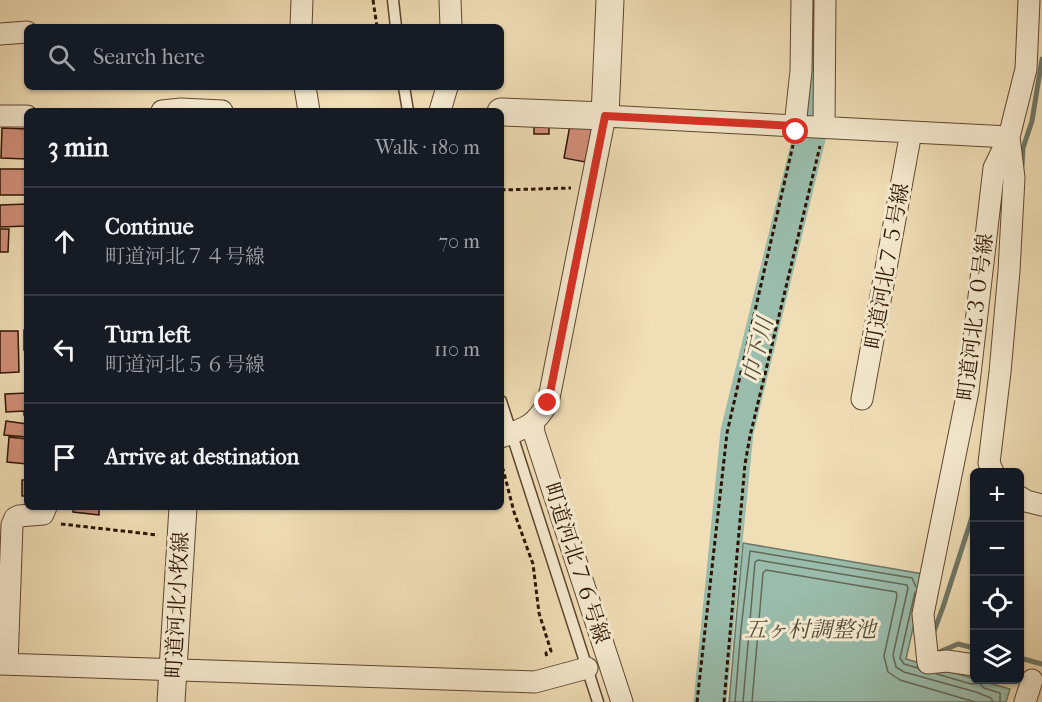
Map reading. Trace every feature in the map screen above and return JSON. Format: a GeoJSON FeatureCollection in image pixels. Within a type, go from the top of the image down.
{"type":"FeatureCollection","features":[{"type":"Feature","properties":{"kind":"street"},"geometry":{"type":"LineString","coordinates":[[301,24],[302,0]]}},
{"type":"Feature","properties":{"kind":"street"},"geometry":{"type":"LineString","coordinates":[[450,0],[451,24]]}},
{"type":"Feature","properties":{"kind":"street"},"geometry":{"type":"LineString","coordinates":[[518,430],[548,403],[605,116],[610,0]]}},
{"type":"Feature","properties":{"kind":"street"},"geometry":{"type":"LineString","coordinates":[[802,0],[801,77],[810,126]]}},
{"type":"Feature","properties":{"kind":"street"},"geometry":{"type":"LineString","coordinates":[[810,126],[825,0]]}},
{"type":"Feature","properties":{"kind":"street","name":"町道河北３０号線"},"geometry":{"type":"LineString","coordinates":[[970,664],[947,661],[928,663],[923,614],[968,392],[994,168],[1009,137],[1026,69],[1029,0]]}},
{"type":"Feature","properties":{"kind":"street"},"geometry":{"type":"LineString","coordinates":[[0,34],[24,32]]}},
{"type":"Feature","properties":{"kind":"street"},"geometry":{"type":"LineString","coordinates":[[306,90],[308,108]]}},
{"type":"Feature","properties":{"kind":"street"},"geometry":{"type":"LineString","coordinates":[[441,108],[446,90]]}},
{"type":"Feature","properties":{"kind":"street"},"geometry":{"type":"LineString","coordinates":[[504,112],[1009,137],[1014,178],[1008,282],[989,463],[991,468]]}},
{"type":"Feature","properties":{"kind":"street"},"geometry":{"type":"LineString","coordinates":[[0,116],[24,116]]}},
{"type":"Feature","properties":{"kind":"street","name":"町道河北７５号線"},"geometry":{"type":"LineString","coordinates":[[862,399],[911,132]]}},
{"type":"Feature","properties":{"kind":"street","name":"町道河北７６号線"},"geometry":{"type":"LineString","coordinates":[[518,430],[534,433],[622,702]]}},
{"type":"Feature","properties":{"kind":"street"},"geometry":{"type":"LineString","coordinates":[[1024,500],[1042,505]]}},
{"type":"Feature","properties":{"kind":"street","name":"町道河北小牧線"},"geometry":{"type":"LineString","coordinates":[[171,702],[183,510]]}},
{"type":"Feature","properties":{"kind":"street"},"geometry":{"type":"LineString","coordinates":[[43,511],[19,516],[13,521],[4,664],[535,682],[587,668]]}},
{"type":"Feature","properties":{"kind":"street"},"geometry":{"type":"LineString","coordinates":[[1025,702],[1031,680]]}},
{"type":"Feature","properties":{"kind":"lane"},"geometry":{"type":"LineString","coordinates":[[393,0],[396,24]]}},
{"type":"Feature","properties":{"kind":"lane"},"geometry":{"type":"LineString","coordinates":[[404,90],[408,108]]}},
{"type":"Feature","properties":{"kind":"lane"},"geometry":{"type":"LineString","coordinates":[[504,405],[518,430],[598,702]]}},
{"type":"Feature","properties":{"kind":"path"},"geometry":{"type":"LineString","coordinates":[[373,0],[377,24]]}},
{"type":"Feature","properties":{"kind":"path"},"geometry":{"type":"LineString","coordinates":[[697,702],[727,433],[796,132],[810,126]]}},
{"type":"Feature","properties":{"kind":"path"},"geometry":{"type":"LineString","coordinates":[[724,702],[745,464],[810,126]]}},
{"type":"Feature","properties":{"kind":"path"},"geometry":{"type":"LineString","coordinates":[[504,190],[591,187]]}},
{"type":"Feature","properties":{"kind":"path"},"geometry":{"type":"LineString","coordinates":[[504,473],[514,512],[533,564],[539,612],[551,651],[546,653],[553,677]]}},
{"type":"Feature","properties":{"kind":"path"},"geometry":{"type":"LineString","coordinates":[[43,511],[49,522],[181,538]]}},
{"type":"Feature","properties":{"kind":"water","name":"五ヶ村調整池"},"geometry":{"type":"Polygon","coordinates":[[[743,543],[923,574],[923,584],[906,659],[970,677],[970,684],[993,684],[1010,689],[1006,702],[729,702],[743,543]]]}},
{"type":"Feature","properties":{"kind":"building"},"geometry":{"type":"Polygon","coordinates":[[[570,125],[592,129],[585,162],[564,158],[570,125]]]}},
{"type":"Feature","properties":{"kind":"building"},"geometry":{"type":"Polygon","coordinates":[[[534,126],[549,126],[549,134],[534,134],[534,126]]]}},
{"type":"Feature","properties":{"kind":"building"},"geometry":{"type":"Polygon","coordinates":[[[2,128],[24,129],[24,159],[1,158],[2,128]]]}},
{"type":"Feature","properties":{"kind":"building"},"geometry":{"type":"Polygon","coordinates":[[[0,169],[24,169],[24,195],[0,195],[0,169]]]}},
{"type":"Feature","properties":{"kind":"building"},"geometry":{"type":"Polygon","coordinates":[[[24,204],[24,226],[0,227],[0,205],[24,204]]]}},
{"type":"Feature","properties":{"kind":"building"},"geometry":{"type":"Polygon","coordinates":[[[0,229],[9,229],[8,252],[0,252],[0,229]]]}},
{"type":"Feature","properties":{"kind":"building"},"geometry":{"type":"Polygon","coordinates":[[[0,331],[18,331],[19,372],[0,373],[0,331]]]}},
{"type":"Feature","properties":{"kind":"building"},"geometry":{"type":"Polygon","coordinates":[[[24,393],[24,411],[6,412],[5,394],[24,393]]]}},
{"type":"Feature","properties":{"kind":"building"},"geometry":{"type":"Polygon","coordinates":[[[6,421],[24,424],[24,437],[4,435],[6,421]]]}},
{"type":"Feature","properties":{"kind":"building"},"geometry":{"type":"Polygon","coordinates":[[[9,437],[24,439],[24,464],[7,462],[9,437]]]}},
{"type":"Feature","properties":{"kind":"building"},"geometry":{"type":"Polygon","coordinates":[[[22,480],[24,480],[24,496],[22,496],[22,480]]]}},
{"type":"Feature","properties":{"kind":"building"},"geometry":{"type":"Polygon","coordinates":[[[73,510],[99,510],[99,515],[73,512],[73,510]]]}},
{"type":"Feature","properties":{"kind":"waterway","name":"巾下川"},"geometry":{"type":"LineString","coordinates":[[710,702],[737,432],[810,134],[813,0]]}},
{"type":"Feature","properties":{"kind":"waterway"},"geometry":{"type":"LineString","coordinates":[[1022,166],[1023,148],[1032,121],[1042,59]]}},
{"type":"Feature","properties":{"kind":"waterway"},"geometry":{"type":"LineString","coordinates":[[933,634],[970,522]]}},
{"type":"Feature","properties":{"kind":"waterway"},"geometry":{"type":"LineString","coordinates":[[937,653],[958,644],[970,647]]}},
{"type":"Feature","properties":{"kind":"waterway"},"geometry":{"type":"LineString","coordinates":[[1024,659],[1042,664]]}},
{"type":"Feature","properties":{"kind":"route"},"geometry":{"type":"LineString","coordinates":[[548,403],[605,116],[795,126],[796,132]]}}]}
